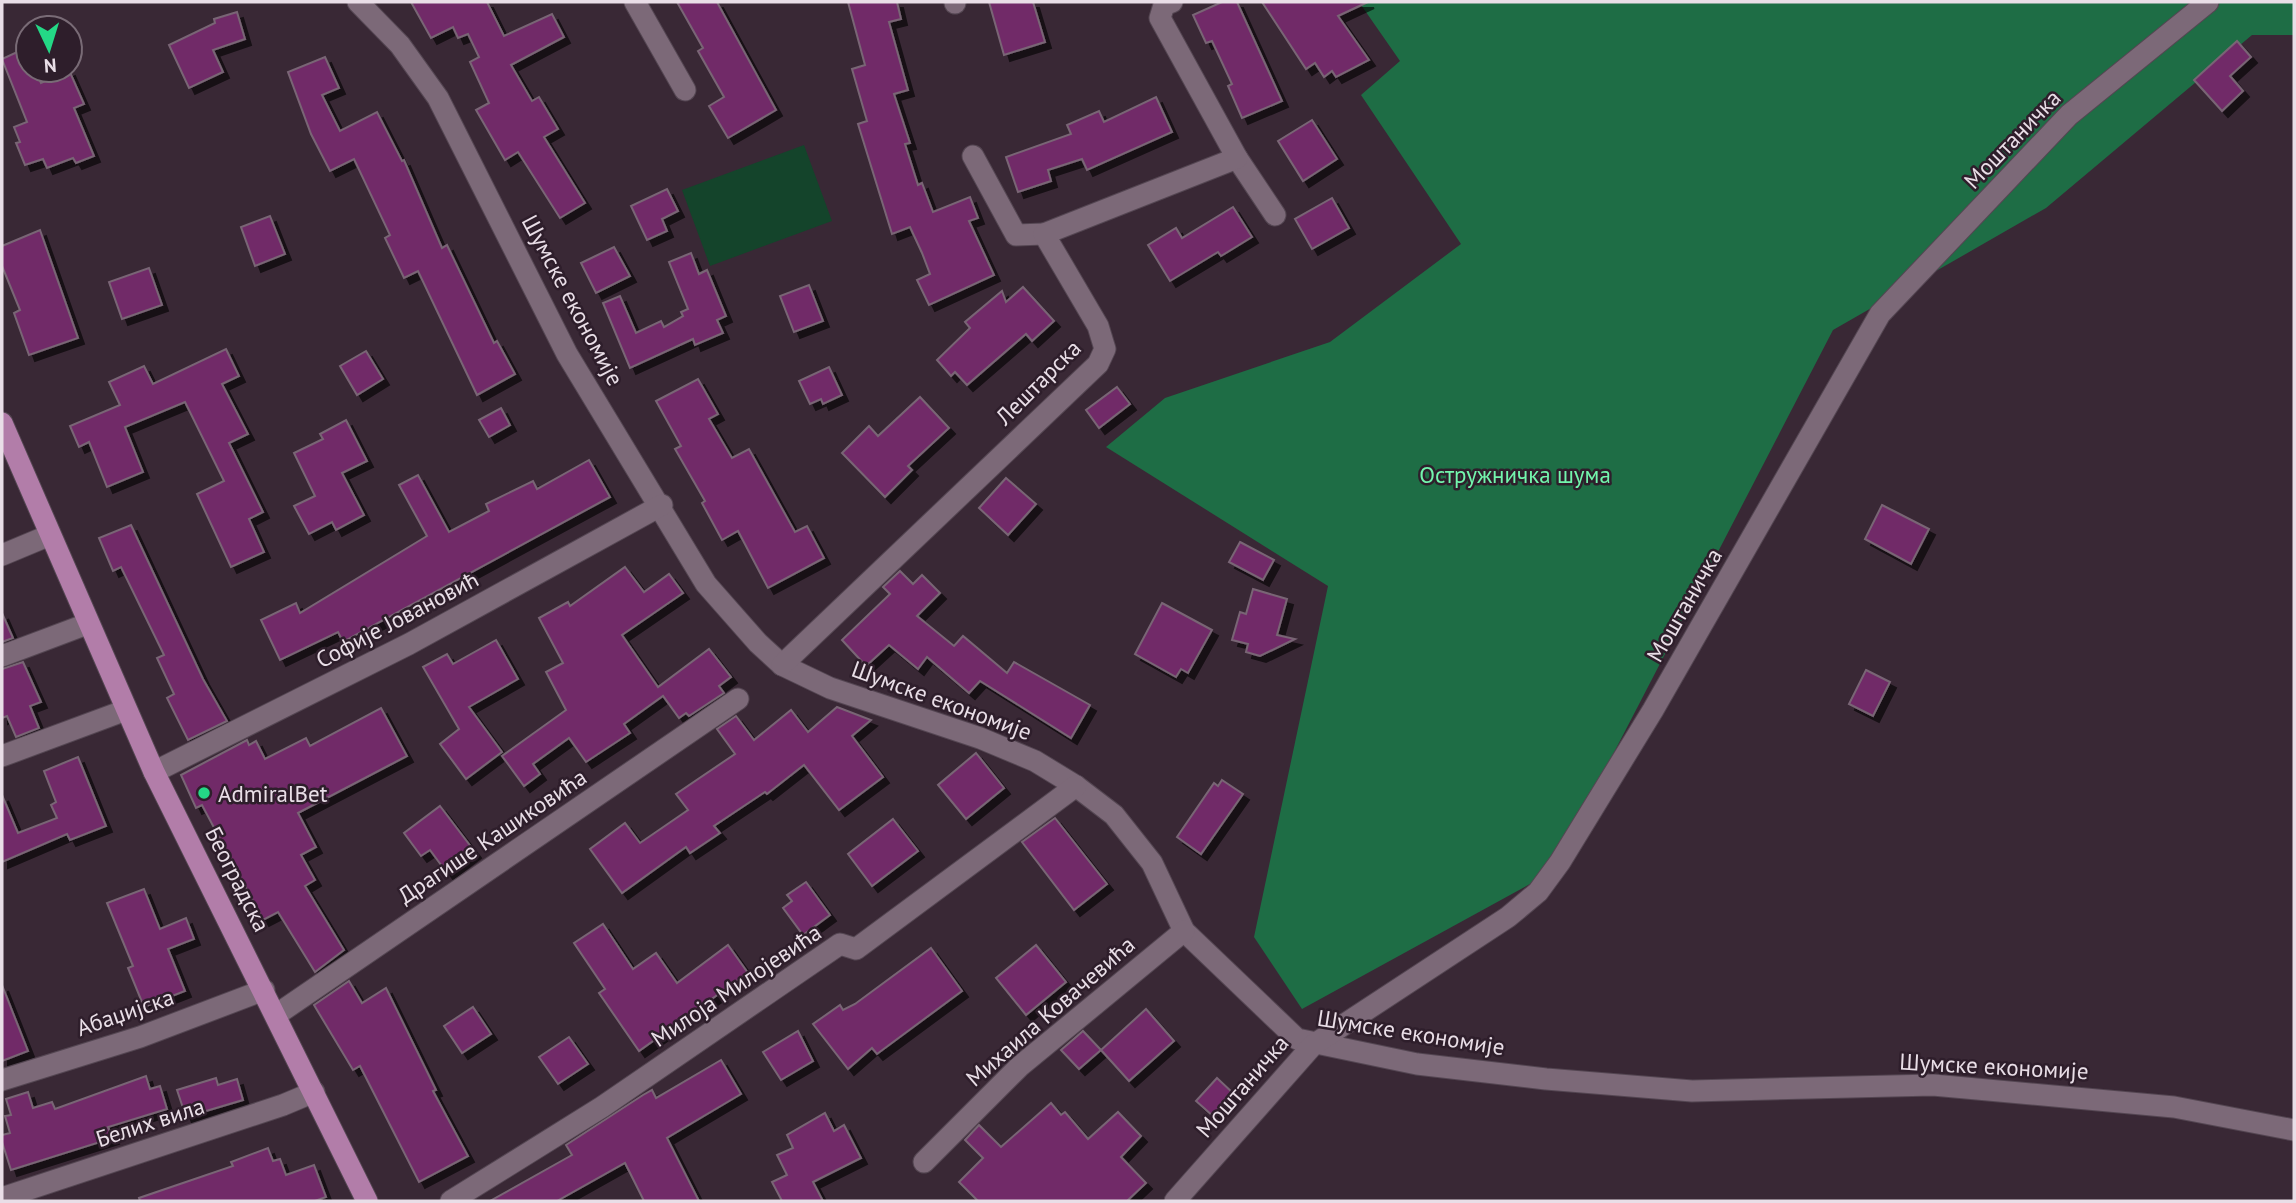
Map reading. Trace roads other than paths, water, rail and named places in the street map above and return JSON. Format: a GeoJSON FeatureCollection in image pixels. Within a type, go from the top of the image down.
{"type":"FeatureCollection","features":[{"type":"Feature","properties":{"kind":"main road","name":"Београдска"},"geometry":{"type":"LineString","coordinates":[[2,424],[87,624],[154,772],[264,990],[364,1200]]}},
{"type":"Feature","properties":{"kind":"street","name":"Шумске економије"},"geometry":{"type":"LineString","coordinates":[[361,2],[400,45],[438,99],[567,354],[662,505],[706,584],[758,643],[782,665],[830,688],[980,738],[1035,761],[1076,786],[1114,815],[1153,863],[1184,931],[1297,1039],[1313,1045],[1417,1064],[1692,1091],[1933,1085],[2174,1107],[2294,1130]]}},
{"type":"Feature","properties":{"kind":"street"},"geometry":{"type":"LineString","coordinates":[[635,2],[685,90]]}},
{"type":"Feature","properties":{"kind":"street"},"geometry":{"type":"LineString","coordinates":[[1172,2],[1164,5],[1160,18],[1237,158],[1275,215]]}},
{"type":"Feature","properties":{"kind":"street","name":"Моштаничка"},"geometry":{"type":"LineString","coordinates":[[1175,1201],[1313,1045],[1508,917],[1538,892],[1560,862],[1653,710],[1880,314],[2069,116],[2208,2]]}},
{"type":"Feature","properties":{"kind":"street"},"geometry":{"type":"LineString","coordinates":[[973,156],[1016,235],[1044,234],[1237,158]]}},
{"type":"Feature","properties":{"kind":"street","name":"Лештарска"},"geometry":{"type":"LineString","coordinates":[[782,665],[1097,364],[1105,349],[1098,326],[1044,234]]}},
{"type":"Feature","properties":{"kind":"street","name":"Софије Јовановић"},"geometry":{"type":"LineString","coordinates":[[154,772],[409,644],[662,505]]}},
{"type":"Feature","properties":{"kind":"street"},"geometry":{"type":"LineString","coordinates":[[2,555],[50,535]]}},
{"type":"Feature","properties":{"kind":"street"},"geometry":{"type":"LineString","coordinates":[[2,656],[87,624]]}},
{"type":"Feature","properties":{"kind":"street","name":"Драгише Кашиковића"},"geometry":{"type":"LineString","coordinates":[[276,1015],[738,699]]}},
{"type":"Feature","properties":{"kind":"street"},"geometry":{"type":"LineString","coordinates":[[2,755],[126,710]]}},
{"type":"Feature","properties":{"kind":"street","name":"Милоја Милојевића"},"geometry":{"type":"LineString","coordinates":[[451,1201],[602,1107],[840,944],[856,949],[1076,786]]}},
{"type":"Feature","properties":{"kind":"street","name":"Михаила Ковачевића"},"geometry":{"type":"LineString","coordinates":[[924,1162],[1019,1067],[1184,931]]}},
{"type":"Feature","properties":{"kind":"street","name":"Абаџијска"},"geometry":{"type":"LineString","coordinates":[[2,1080],[140,1037],[264,990]]}},
{"type":"Feature","properties":{"kind":"street","name":"Белих вила"},"geometry":{"type":"LineString","coordinates":[[2,1198],[290,1103],[314,1092]]}},
{"type":"Feature","properties":{"kind":"place","name":"AdmiralBet"},"geometry":{"type":"Point","coordinates":[204,793]}},
{"type":"Feature","properties":{"kind":"park label","name":"Остружничка шума"},"geometry":{"type":"Point","coordinates":[1515,474]}}]}
